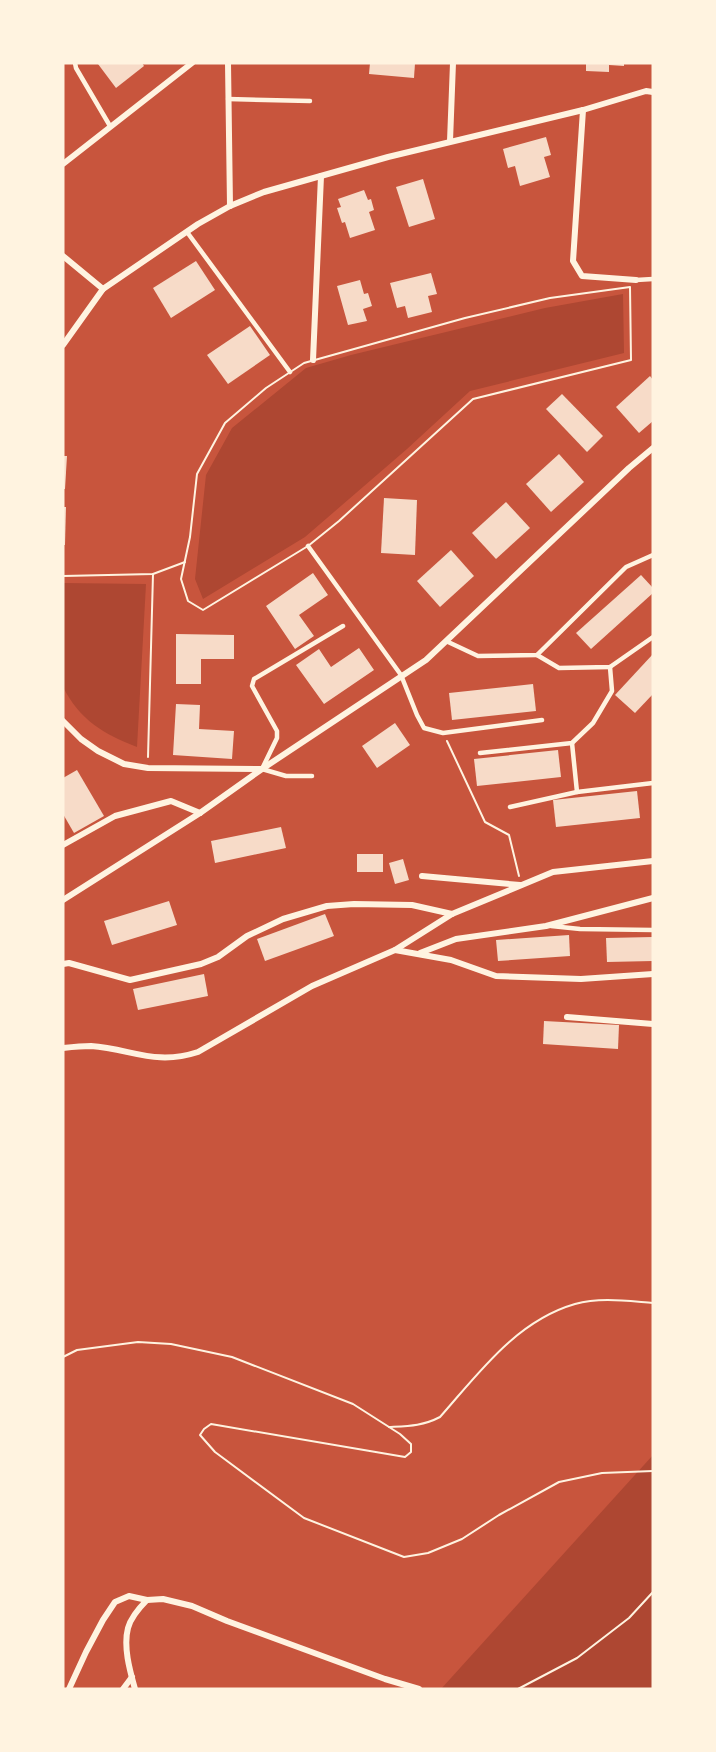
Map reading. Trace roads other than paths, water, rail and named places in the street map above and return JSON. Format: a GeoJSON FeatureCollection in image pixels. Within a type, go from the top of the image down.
{"type":"FeatureCollection","features":[{"type":"Feature","properties":{"kind":"street"},"geometry":{"type":"LineString","coordinates":[[63,164],[192,63]]}},
{"type":"Feature","properties":{"kind":"street"},"geometry":{"type":"LineString","coordinates":[[228,63],[230,206]]}},
{"type":"Feature","properties":{"kind":"street"},"geometry":{"type":"LineString","coordinates":[[450,141],[453,63]]}},
{"type":"Feature","properties":{"kind":"street"},"geometry":{"type":"LineString","coordinates":[[63,345],[103,289],[186,232],[230,206],[264,192],[450,141],[584,110],[646,91],[653,92]]}},
{"type":"Feature","properties":{"kind":"street"},"geometry":{"type":"LineString","coordinates":[[584,110],[573,261],[582,276],[636,280]]}},
{"type":"Feature","properties":{"kind":"street"},"geometry":{"type":"LineString","coordinates":[[313,360],[321,176]]}},
{"type":"Feature","properties":{"kind":"street"},"geometry":{"type":"LineString","coordinates":[[63,256],[103,289]]}},
{"type":"Feature","properties":{"kind":"street"},"geometry":{"type":"LineString","coordinates":[[63,900],[200,813],[426,660],[628,468],[653,448]]}},
{"type":"Feature","properties":{"kind":"street"},"geometry":{"type":"LineString","coordinates":[[63,721],[81,739],[98,751],[124,764],[148,768],[262,769]]}},
{"type":"Feature","properties":{"kind":"street"},"geometry":{"type":"LineString","coordinates":[[63,845],[115,816],[171,801],[200,813]]}},
{"type":"Feature","properties":{"kind":"street"},"geometry":{"type":"LineString","coordinates":[[63,1048],[91,1046],[158,1059],[181,1058],[198,1052],[312,986],[395,950],[452,914],[553,872],[653,861]]}},
{"type":"Feature","properties":{"kind":"street"},"geometry":{"type":"LineString","coordinates":[[422,876],[522,885]]}},
{"type":"Feature","properties":{"kind":"street"},"geometry":{"type":"LineString","coordinates":[[420,954],[456,939],[546,926],[653,898]]}},
{"type":"Feature","properties":{"kind":"street"},"geometry":{"type":"LineString","coordinates":[[63,964],[69,963],[130,980],[201,964],[218,957],[247,936],[283,919],[327,906],[412,905],[452,914]]}},
{"type":"Feature","properties":{"kind":"street"},"geometry":{"type":"LineString","coordinates":[[395,950],[451,960],[496,976],[581,979],[653,974]]}},
{"type":"Feature","properties":{"kind":"street"},"geometry":{"type":"LineString","coordinates":[[567,1017],[653,1024]]}},
{"type":"Feature","properties":{"kind":"street"},"geometry":{"type":"LineString","coordinates":[[69,1689],[103,1620],[115,1602],[129,1596],[147,1600],[163,1599],[192,1606],[364,1671],[419,1689]]}},
{"type":"Feature","properties":{"kind":"street"},"geometry":{"type":"LineString","coordinates":[[135,1689],[126,1645],[128,1627],[135,1613],[147,1600]]}},
{"type":"Feature","properties":{"kind":"street"},"geometry":{"type":"LineString","coordinates":[[123,1689],[132,1677]]}},
{"type":"Feature","properties":{"kind":"lane"},"geometry":{"type":"LineString","coordinates":[[75,63],[110,126]]}},
{"type":"Feature","properties":{"kind":"lane"},"geometry":{"type":"LineString","coordinates":[[228,99],[310,101]]}},
{"type":"Feature","properties":{"kind":"lane"},"geometry":{"type":"LineString","coordinates":[[186,232],[290,372]]}},
{"type":"Feature","properties":{"kind":"lane"},"geometry":{"type":"LineString","coordinates":[[636,280],[653,279]]}},
{"type":"Feature","properties":{"kind":"lane"},"geometry":{"type":"LineString","coordinates":[[308,546],[402,675],[424,728],[443,733],[542,720]]}},
{"type":"Feature","properties":{"kind":"lane"},"geometry":{"type":"LineString","coordinates":[[537,655],[626,567],[653,555]]}},
{"type":"Feature","properties":{"kind":"lane"},"geometry":{"type":"LineString","coordinates":[[312,776],[285,776],[262,769],[277,738],[277,731],[252,686],[254,679],[343,626]]}},
{"type":"Feature","properties":{"kind":"lane"},"geometry":{"type":"LineString","coordinates":[[446,641],[478,656],[537,655],[559,668],[610,667],[653,637]]}},
{"type":"Feature","properties":{"kind":"lane"},"geometry":{"type":"LineString","coordinates":[[480,753],[572,743],[593,723],[612,691],[610,667]]}},
{"type":"Feature","properties":{"kind":"lane"},"geometry":{"type":"LineString","coordinates":[[572,743],[577,792]]}},
{"type":"Feature","properties":{"kind":"lane"},"geometry":{"type":"LineString","coordinates":[[510,807],[577,792],[653,783]]}},
{"type":"Feature","properties":{"kind":"lane"},"geometry":{"type":"LineString","coordinates":[[546,926],[653,930]]}}]}
